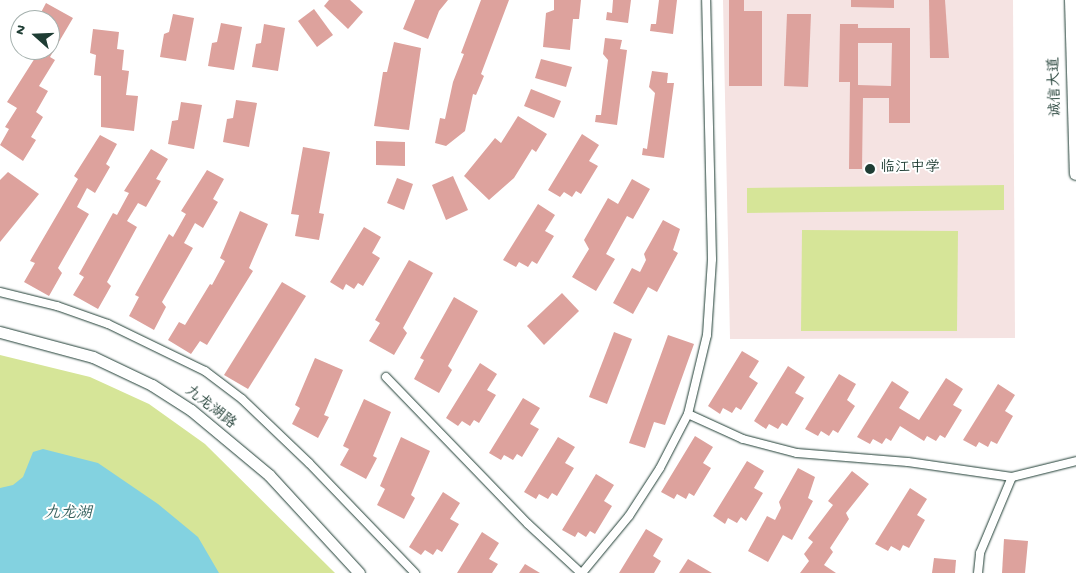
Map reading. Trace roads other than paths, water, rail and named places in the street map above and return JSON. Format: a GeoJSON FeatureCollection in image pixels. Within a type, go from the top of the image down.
{"type":"FeatureCollection","features":[{"type":"Feature","properties":{"kind":"main road","name":"诚信大道"},"geometry":{"type":"LineString","coordinates":[[1071,0],[1076,174]]}},
{"type":"Feature","properties":{"kind":"street"},"geometry":{"type":"LineString","coordinates":[[386,377],[528,524],[581,573],[629,516],[660,468],[688,414],[707,335],[712,259],[706,0]]}},
{"type":"Feature","properties":{"kind":"street"},"geometry":{"type":"LineString","coordinates":[[0,292],[57,306],[108,324],[205,371],[242,399],[302,457],[415,573]]}},
{"type":"Feature","properties":{"kind":"street","name":"九龙湖路"},"geometry":{"type":"LineString","coordinates":[[0,332],[93,357],[152,384],[191,410],[269,476],[359,573]]}},
{"type":"Feature","properties":{"kind":"street"},"geometry":{"type":"LineString","coordinates":[[688,414],[743,439],[797,453],[908,462],[1012,477],[1076,461]]}},
{"type":"Feature","properties":{"kind":"street"},"geometry":{"type":"LineString","coordinates":[[978,573],[980,553],[1012,477]]}},
{"type":"Feature","properties":{"kind":"water","name":"九龙湖"},"geometry":{"type":"Polygon","coordinates":[[[43,449],[98,463],[158,504],[198,537],[219,573],[0,573],[0,488],[13,485],[23,477],[33,452],[43,449]]]}},
{"type":"Feature","properties":{"kind":"place","name":"临江中学"},"geometry":{"type":"Point","coordinates":[870,169]}}]}
